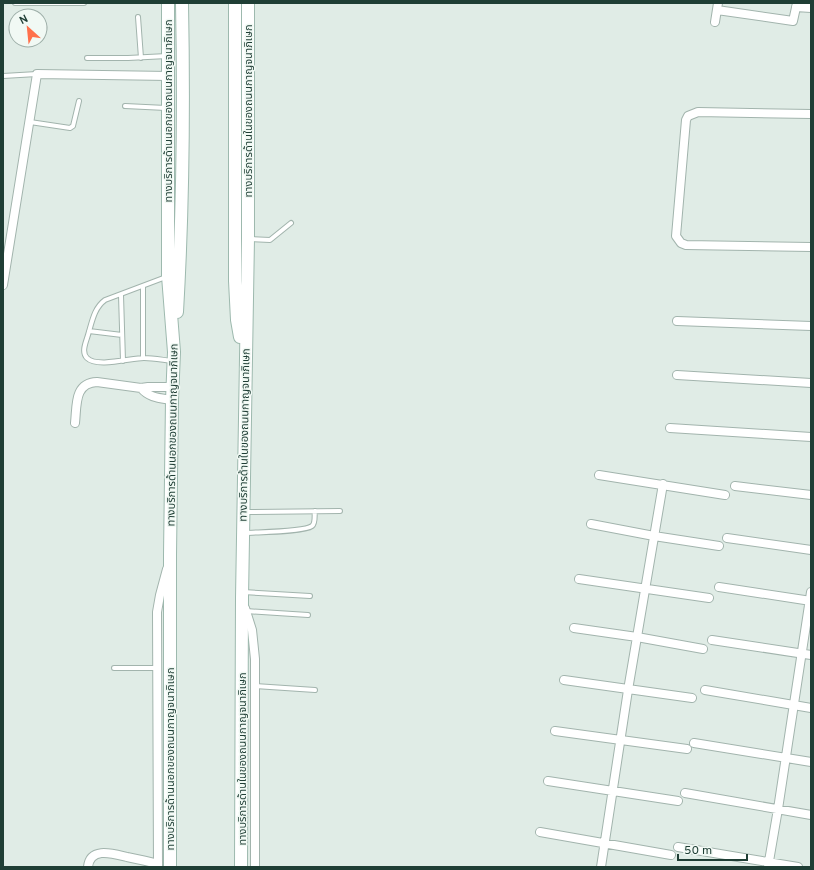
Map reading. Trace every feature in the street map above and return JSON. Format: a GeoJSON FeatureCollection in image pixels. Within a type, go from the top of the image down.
{"type":"FeatureCollection","features":[{"type":"Feature","properties":{"kind":"main road","name":"ทางบริการด้านนอกของถนนกาญจนาภิเษก"},"geometry":{"type":"LineString","coordinates":[[168,3],[168,276],[174,357],[170,554],[170,867]]}},
{"type":"Feature","properties":{"kind":"main road"},"geometry":{"type":"LineString","coordinates":[[174,357],[182,204],[182,3]]}},
{"type":"Feature","properties":{"kind":"main road"},"geometry":{"type":"LineString","coordinates":[[235,3],[235,281],[237,320],[245,370]]}},
{"type":"Feature","properties":{"kind":"main road","name":"ทางบริการด้านในของถนนกาญจนาภิเษก"},"geometry":{"type":"LineString","coordinates":[[241,867],[242,595],[248,238],[248,3]]}},
{"type":"Feature","properties":{"kind":"street"},"geometry":{"type":"LineString","coordinates":[[715,22],[718,7],[794,21],[797,5],[811,8]]}},
{"type":"Feature","properties":{"kind":"street"},"geometry":{"type":"LineString","coordinates":[[3,285],[37,74],[169,76]]}},
{"type":"Feature","properties":{"kind":"street"},"geometry":{"type":"LineString","coordinates":[[811,114],[698,112],[688,116],[686,120],[676,236],[681,243],[686,245],[811,247]]}},
{"type":"Feature","properties":{"kind":"street"},"geometry":{"type":"LineString","coordinates":[[677,321],[811,326]]}},
{"type":"Feature","properties":{"kind":"street"},"geometry":{"type":"LineString","coordinates":[[677,375],[811,383]]}},
{"type":"Feature","properties":{"kind":"street"},"geometry":{"type":"LineString","coordinates":[[75,423],[80,390],[91,382],[141,388],[173,387]]}},
{"type":"Feature","properties":{"kind":"street"},"geometry":{"type":"LineString","coordinates":[[141,388],[150,396],[172,400]]}},
{"type":"Feature","properties":{"kind":"street"},"geometry":{"type":"LineString","coordinates":[[670,428],[811,437]]}},
{"type":"Feature","properties":{"kind":"street"},"geometry":{"type":"LineString","coordinates":[[599,475],[725,495]]}},
{"type":"Feature","properties":{"kind":"street"},"geometry":{"type":"LineString","coordinates":[[601,867],[628,690],[663,484]]}},
{"type":"Feature","properties":{"kind":"street"},"geometry":{"type":"LineString","coordinates":[[735,486],[811,495]]}},
{"type":"Feature","properties":{"kind":"street"},"geometry":{"type":"LineString","coordinates":[[591,524],[719,546]]}},
{"type":"Feature","properties":{"kind":"street"},"geometry":{"type":"LineString","coordinates":[[727,538],[811,550]]}},
{"type":"Feature","properties":{"kind":"street"},"geometry":{"type":"LineString","coordinates":[[88,867],[91,858],[96,854],[104,853],[113,853],[158,865],[157,612],[170,554]]}},
{"type":"Feature","properties":{"kind":"street"},"geometry":{"type":"LineString","coordinates":[[578,579],[709,598]]}},
{"type":"Feature","properties":{"kind":"street"},"geometry":{"type":"LineString","coordinates":[[719,587],[810,601]]}},
{"type":"Feature","properties":{"kind":"street"},"geometry":{"type":"LineString","coordinates":[[768,865],[811,592]]}},
{"type":"Feature","properties":{"kind":"street"},"geometry":{"type":"LineString","coordinates":[[242,595],[252,630],[254,643],[255,867]]}},
{"type":"Feature","properties":{"kind":"street"},"geometry":{"type":"LineString","coordinates":[[574,628],[637,637],[702,649]]}},
{"type":"Feature","properties":{"kind":"street"},"geometry":{"type":"LineString","coordinates":[[712,640],[811,655]]}},
{"type":"Feature","properties":{"kind":"street"},"geometry":{"type":"LineString","coordinates":[[564,680],[692,698]]}},
{"type":"Feature","properties":{"kind":"street"},"geometry":{"type":"LineString","coordinates":[[705,690],[811,708]]}},
{"type":"Feature","properties":{"kind":"street"},"geometry":{"type":"LineString","coordinates":[[555,731],[687,749]]}},
{"type":"Feature","properties":{"kind":"street"},"geometry":{"type":"LineString","coordinates":[[694,742],[811,762]]}},
{"type":"Feature","properties":{"kind":"street"},"geometry":{"type":"LineString","coordinates":[[548,781],[678,801]]}},
{"type":"Feature","properties":{"kind":"street"},"geometry":{"type":"LineString","coordinates":[[685,793],[811,815]]}},
{"type":"Feature","properties":{"kind":"street"},"geometry":{"type":"LineString","coordinates":[[540,832],[671,855]]}},
{"type":"Feature","properties":{"kind":"street"},"geometry":{"type":"LineString","coordinates":[[678,847],[768,865],[798,867]]}},
{"type":"Feature","properties":{"kind":"lane"},"geometry":{"type":"LineString","coordinates":[[15,3],[84,3]]}},
{"type":"Feature","properties":{"kind":"lane"},"geometry":{"type":"LineString","coordinates":[[138,16],[141,58]]}},
{"type":"Feature","properties":{"kind":"lane"},"geometry":{"type":"LineString","coordinates":[[87,58],[141,58],[169,56]]}},
{"type":"Feature","properties":{"kind":"lane"},"geometry":{"type":"LineString","coordinates":[[3,76],[37,74]]}},
{"type":"Feature","properties":{"kind":"lane"},"geometry":{"type":"LineString","coordinates":[[30,122],[70,128],[73,126],[79,101]]}},
{"type":"Feature","properties":{"kind":"lane"},"geometry":{"type":"LineString","coordinates":[[125,106],[168,108]]}},
{"type":"Feature","properties":{"kind":"lane"},"geometry":{"type":"LineString","coordinates":[[248,238],[270,240],[291,223]]}},
{"type":"Feature","properties":{"kind":"lane"},"geometry":{"type":"LineString","coordinates":[[168,276],[143,287],[106,300],[99,305],[84,349],[86,358],[97,362],[174,357]]}},
{"type":"Feature","properties":{"kind":"lane"},"geometry":{"type":"LineString","coordinates":[[143,287],[143,358]]}},
{"type":"Feature","properties":{"kind":"lane"},"geometry":{"type":"LineString","coordinates":[[121,295],[123,361]]}},
{"type":"Feature","properties":{"kind":"lane"},"geometry":{"type":"LineString","coordinates":[[89,331],[122,335]]}},
{"type":"Feature","properties":{"kind":"lane"},"geometry":{"type":"LineString","coordinates":[[243,533],[297,530],[307,528],[312,526],[314,523],[315,511]]}},
{"type":"Feature","properties":{"kind":"lane"},"geometry":{"type":"LineString","coordinates":[[243,512],[340,511]]}},
{"type":"Feature","properties":{"kind":"lane"},"geometry":{"type":"LineString","coordinates":[[242,595],[310,596]]}},
{"type":"Feature","properties":{"kind":"lane"},"geometry":{"type":"LineString","coordinates":[[246,611],[308,615]]}},
{"type":"Feature","properties":{"kind":"lane"},"geometry":{"type":"LineString","coordinates":[[114,668],[157,668]]}},
{"type":"Feature","properties":{"kind":"lane"},"geometry":{"type":"LineString","coordinates":[[255,686],[315,690]]}}]}
